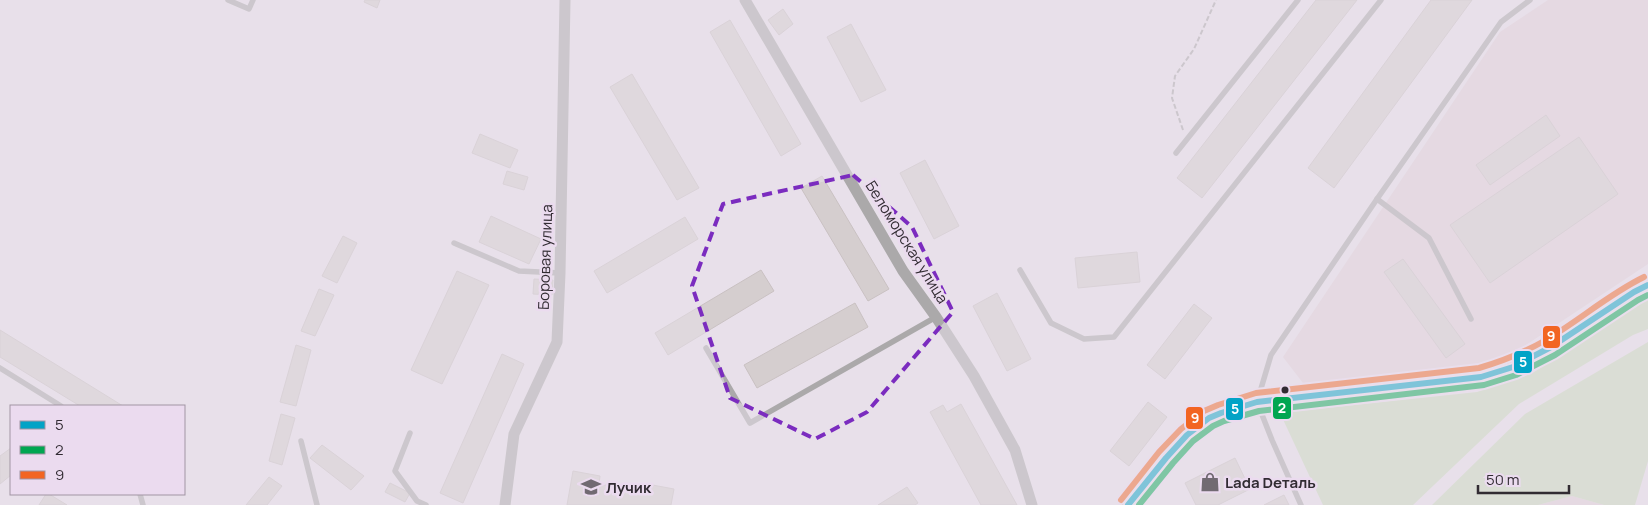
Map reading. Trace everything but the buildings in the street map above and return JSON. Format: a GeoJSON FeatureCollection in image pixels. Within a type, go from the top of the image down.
{"type":"FeatureCollection","features":[{"type":"Feature","properties":{"kind":"main road"},"geometry":{"type":"LineString","coordinates":[[1128,505],[1163,461],[1195,428],[1209,418],[1257,402],[1482,377],[1513,367],[1551,347],[1634,292],[1648,285]]}},
{"type":"Feature","properties":{"kind":"street","name":"Боровая улица"},"geometry":{"type":"LineString","coordinates":[[505,505],[514,434],[557,342],[565,0]]}},
{"type":"Feature","properties":{"kind":"street","name":"Беломорская улица"},"geometry":{"type":"LineString","coordinates":[[745,0],[903,271],[936,317],[974,376],[1015,450],[1032,505]]}},
{"type":"Feature","properties":{"kind":"lane"},"geometry":{"type":"LineString","coordinates":[[228,0],[249,9],[253,0]]}},
{"type":"Feature","properties":{"kind":"lane"},"geometry":{"type":"LineString","coordinates":[[1176,154],[1298,0]]}},
{"type":"Feature","properties":{"kind":"lane"},"geometry":{"type":"LineString","coordinates":[[1020,270],[1050,324],[1084,339],[1114,336],[1381,0]]}},
{"type":"Feature","properties":{"kind":"lane"},"geometry":{"type":"LineString","coordinates":[[1301,505],[1257,402],[1271,355],[1501,22],[1530,0]]}},
{"type":"Feature","properties":{"kind":"lane"},"geometry":{"type":"LineString","coordinates":[[1377,199],[1429,238],[1471,319]]}},
{"type":"Feature","properties":{"kind":"lane"},"geometry":{"type":"LineString","coordinates":[[454,243],[519,271],[560,273]]}},
{"type":"Feature","properties":{"kind":"lane"},"geometry":{"type":"LineString","coordinates":[[706,348],[750,423],[936,317]]}},
{"type":"Feature","properties":{"kind":"lane"},"geometry":{"type":"LineString","coordinates":[[0,368],[59,405]]}},
{"type":"Feature","properties":{"kind":"lane"},"geometry":{"type":"LineString","coordinates":[[410,433],[395,471],[417,501],[426,505]]}},
{"type":"Feature","properties":{"kind":"lane"},"geometry":{"type":"LineString","coordinates":[[301,441],[317,505]]}},
{"type":"Feature","properties":{"kind":"path"},"geometry":{"type":"LineString","coordinates":[[1187,139],[1172,98],[1175,76],[1194,49],[1216,0]]}},
{"type":"Feature","properties":{"kind":"highlighted area"},"geometry":{"type":"Polygon","coordinates":[[[853,175],[912,227],[953,312],[867,412],[815,439],[730,398],[692,286],[723,204],[853,175]]]}},
{"type":"Feature","properties":{"kind":"shaded area"},"geometry":{"type":"Polygon","coordinates":[[[1548,0],[1648,0],[1648,264],[1494,366],[1303,383],[1283,357],[1500,32],[1548,0]]]}},
{"type":"Feature","properties":{"kind":"shaded area"},"geometry":{"type":"Polygon","coordinates":[[[1572,496],[1604,505],[1538,505],[1572,496]]]}},
{"type":"Feature","properties":{"kind":"green space"},"geometry":{"type":"Polygon","coordinates":[[[1648,299],[1648,329],[1633,335],[1519,404],[1413,505],[1323,505],[1280,413],[1477,392],[1531,374],[1648,299]]]}},
{"type":"Feature","properties":{"kind":"green space"},"geometry":{"type":"Polygon","coordinates":[[[1648,342],[1648,461],[1635,505],[1604,505],[1572,496],[1538,505],[1432,505],[1525,414],[1648,342]]]}},
{"type":"Feature","properties":{"kind":"transit line","name":"9"},"geometry":{"type":"LineString","coordinates":[[1121,500],[1159,452],[1181,429],[1204,411],[1218,405],[1256,393],[1479,368],[1514,356],[1546,340],[1619,291],[1644,277]]}},
{"type":"Feature","properties":{"kind":"transit line","name":"5"},"geometry":{"type":"LineString","coordinates":[[1128,505],[1187,435],[1209,418],[1257,402],[1481,377],[1513,367],[1551,347],[1634,292],[1648,285]]}},
{"type":"Feature","properties":{"kind":"transit line","name":"2"},"geometry":{"type":"LineString","coordinates":[[1139,505],[1193,441],[1213,426],[1224,421],[1259,411],[1484,385],[1516,375],[1555,355],[1648,295]]}},
{"type":"Feature","properties":{"kind":"place","name":"Lada Dеталь"},"geometry":{"type":"Point","coordinates":[1210,482]}},
{"type":"Feature","properties":{"kind":"place","name":"Лучик"},"geometry":{"type":"Point","coordinates":[591,487]}}]}
